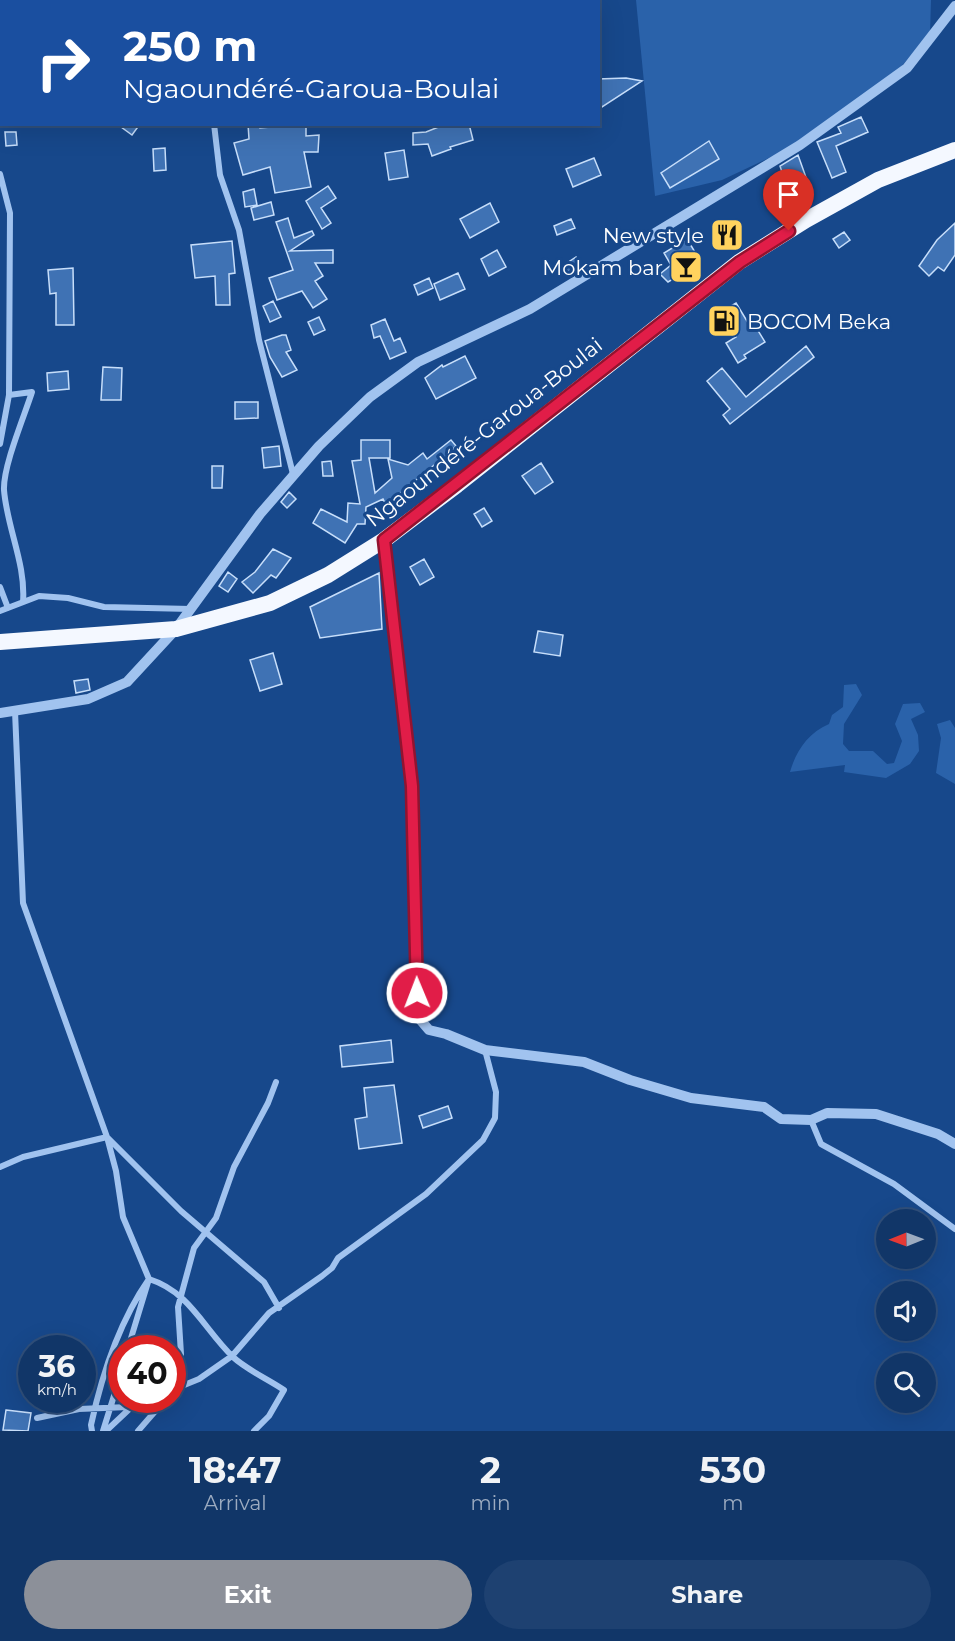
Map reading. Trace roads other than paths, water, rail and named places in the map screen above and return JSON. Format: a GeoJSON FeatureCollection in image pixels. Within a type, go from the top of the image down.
{"type":"FeatureCollection","features":[{"type":"Feature","properties":{"kind":"highway","name":"Ngaoundéré-Garoua-Boulai"},"geometry":{"type":"LineString","coordinates":[[0,642],[176,629],[270,603],[328,575],[384,540],[740,262],[806,220],[878,180],[955,150]]}},
{"type":"Feature","properties":{"kind":"street"},"geometry":{"type":"LineString","coordinates":[[0,713],[88,699],[127,682],[192,609],[260,514],[319,446],[370,397],[418,363],[530,309],[800,145],[907,68],[955,6]]}},
{"type":"Feature","properties":{"kind":"street"},"geometry":{"type":"LineString","coordinates":[[214,126],[220,175],[238,230],[259,340],[294,475]]}},
{"type":"Feature","properties":{"kind":"street"},"geometry":{"type":"LineString","coordinates":[[0,174],[10,213],[9,395],[0,444]]}},
{"type":"Feature","properties":{"kind":"street"},"geometry":{"type":"LineString","coordinates":[[9,395],[32,392],[4,487],[14,548],[25,580],[24,602]]}},
{"type":"Feature","properties":{"kind":"street"},"geometry":{"type":"LineString","coordinates":[[384,540],[404,696],[412,786],[417,1016],[429,1030],[446,1034],[485,1050],[584,1062],[630,1080],[691,1098],[732,1106],[764,1107],[781,1119],[811,1120],[826,1113],[876,1114],[938,1134],[955,1144]]}},
{"type":"Feature","properties":{"kind":"street"},"geometry":{"type":"LineString","coordinates":[[0,587],[8,608]]}},
{"type":"Feature","properties":{"kind":"street"},"geometry":{"type":"LineString","coordinates":[[0,611],[39,596],[68,598],[104,607],[192,609]]}},
{"type":"Feature","properties":{"kind":"street"},"geometry":{"type":"LineString","coordinates":[[15,711],[23,903],[107,1137],[117,1171],[123,1217],[149,1279],[132,1335]]}},
{"type":"Feature","properties":{"kind":"street"},"geometry":{"type":"LineString","coordinates":[[186,1384],[199,1379],[232,1356],[269,1313],[332,1268],[338,1258],[426,1194],[483,1140],[495,1118],[496,1092],[485,1050]]}},
{"type":"Feature","properties":{"kind":"street"},"geometry":{"type":"LineString","coordinates":[[180,1335],[178,1307],[194,1248],[216,1218],[234,1167],[268,1103],[276,1082]]}},
{"type":"Feature","properties":{"kind":"street"},"geometry":{"type":"LineString","coordinates":[[811,1120],[821,1144],[894,1184],[955,1229]]}},
{"type":"Feature","properties":{"kind":"street"},"geometry":{"type":"LineString","coordinates":[[0,1167],[42,1151],[107,1137]]}},
{"type":"Feature","properties":{"kind":"street"},"geometry":{"type":"LineString","coordinates":[[107,1137],[205,1233],[264,1282],[279,1308]]}},
{"type":"Feature","properties":{"kind":"street"},"geometry":{"type":"LineString","coordinates":[[149,1279],[165,1284],[181,1294],[232,1356],[284,1390],[269,1416],[254,1431]]}},
{"type":"Feature","properties":{"kind":"street"},"geometry":{"type":"LineString","coordinates":[[96,1403],[116,1343],[137,1295],[149,1279]]}},
{"type":"Feature","properties":{"kind":"street"},"geometry":{"type":"LineString","coordinates":[[37,1418],[58,1413]]}},
{"type":"Feature","properties":{"kind":"street"},"geometry":{"type":"LineString","coordinates":[[92,1431],[94,1413]]}},
{"type":"Feature","properties":{"kind":"street"},"geometry":{"type":"LineString","coordinates":[[105,1431],[109,1413]]}},
{"type":"Feature","properties":{"kind":"street"},"geometry":{"type":"LineString","coordinates":[[105,1431],[122,1413]]}},
{"type":"Feature","properties":{"kind":"street"},"geometry":{"type":"LineString","coordinates":[[138,1431],[154,1413]]}},
{"type":"Feature","properties":{"kind":"place","name":"New style"},"geometry":{"type":"Point","coordinates":[727,235]}},
{"type":"Feature","properties":{"kind":"place","name":"Mokam bar"},"geometry":{"type":"Point","coordinates":[686,267]}},
{"type":"Feature","properties":{"kind":"place","name":"BOCOM Beka"},"geometry":{"type":"Point","coordinates":[724,321]}}]}
